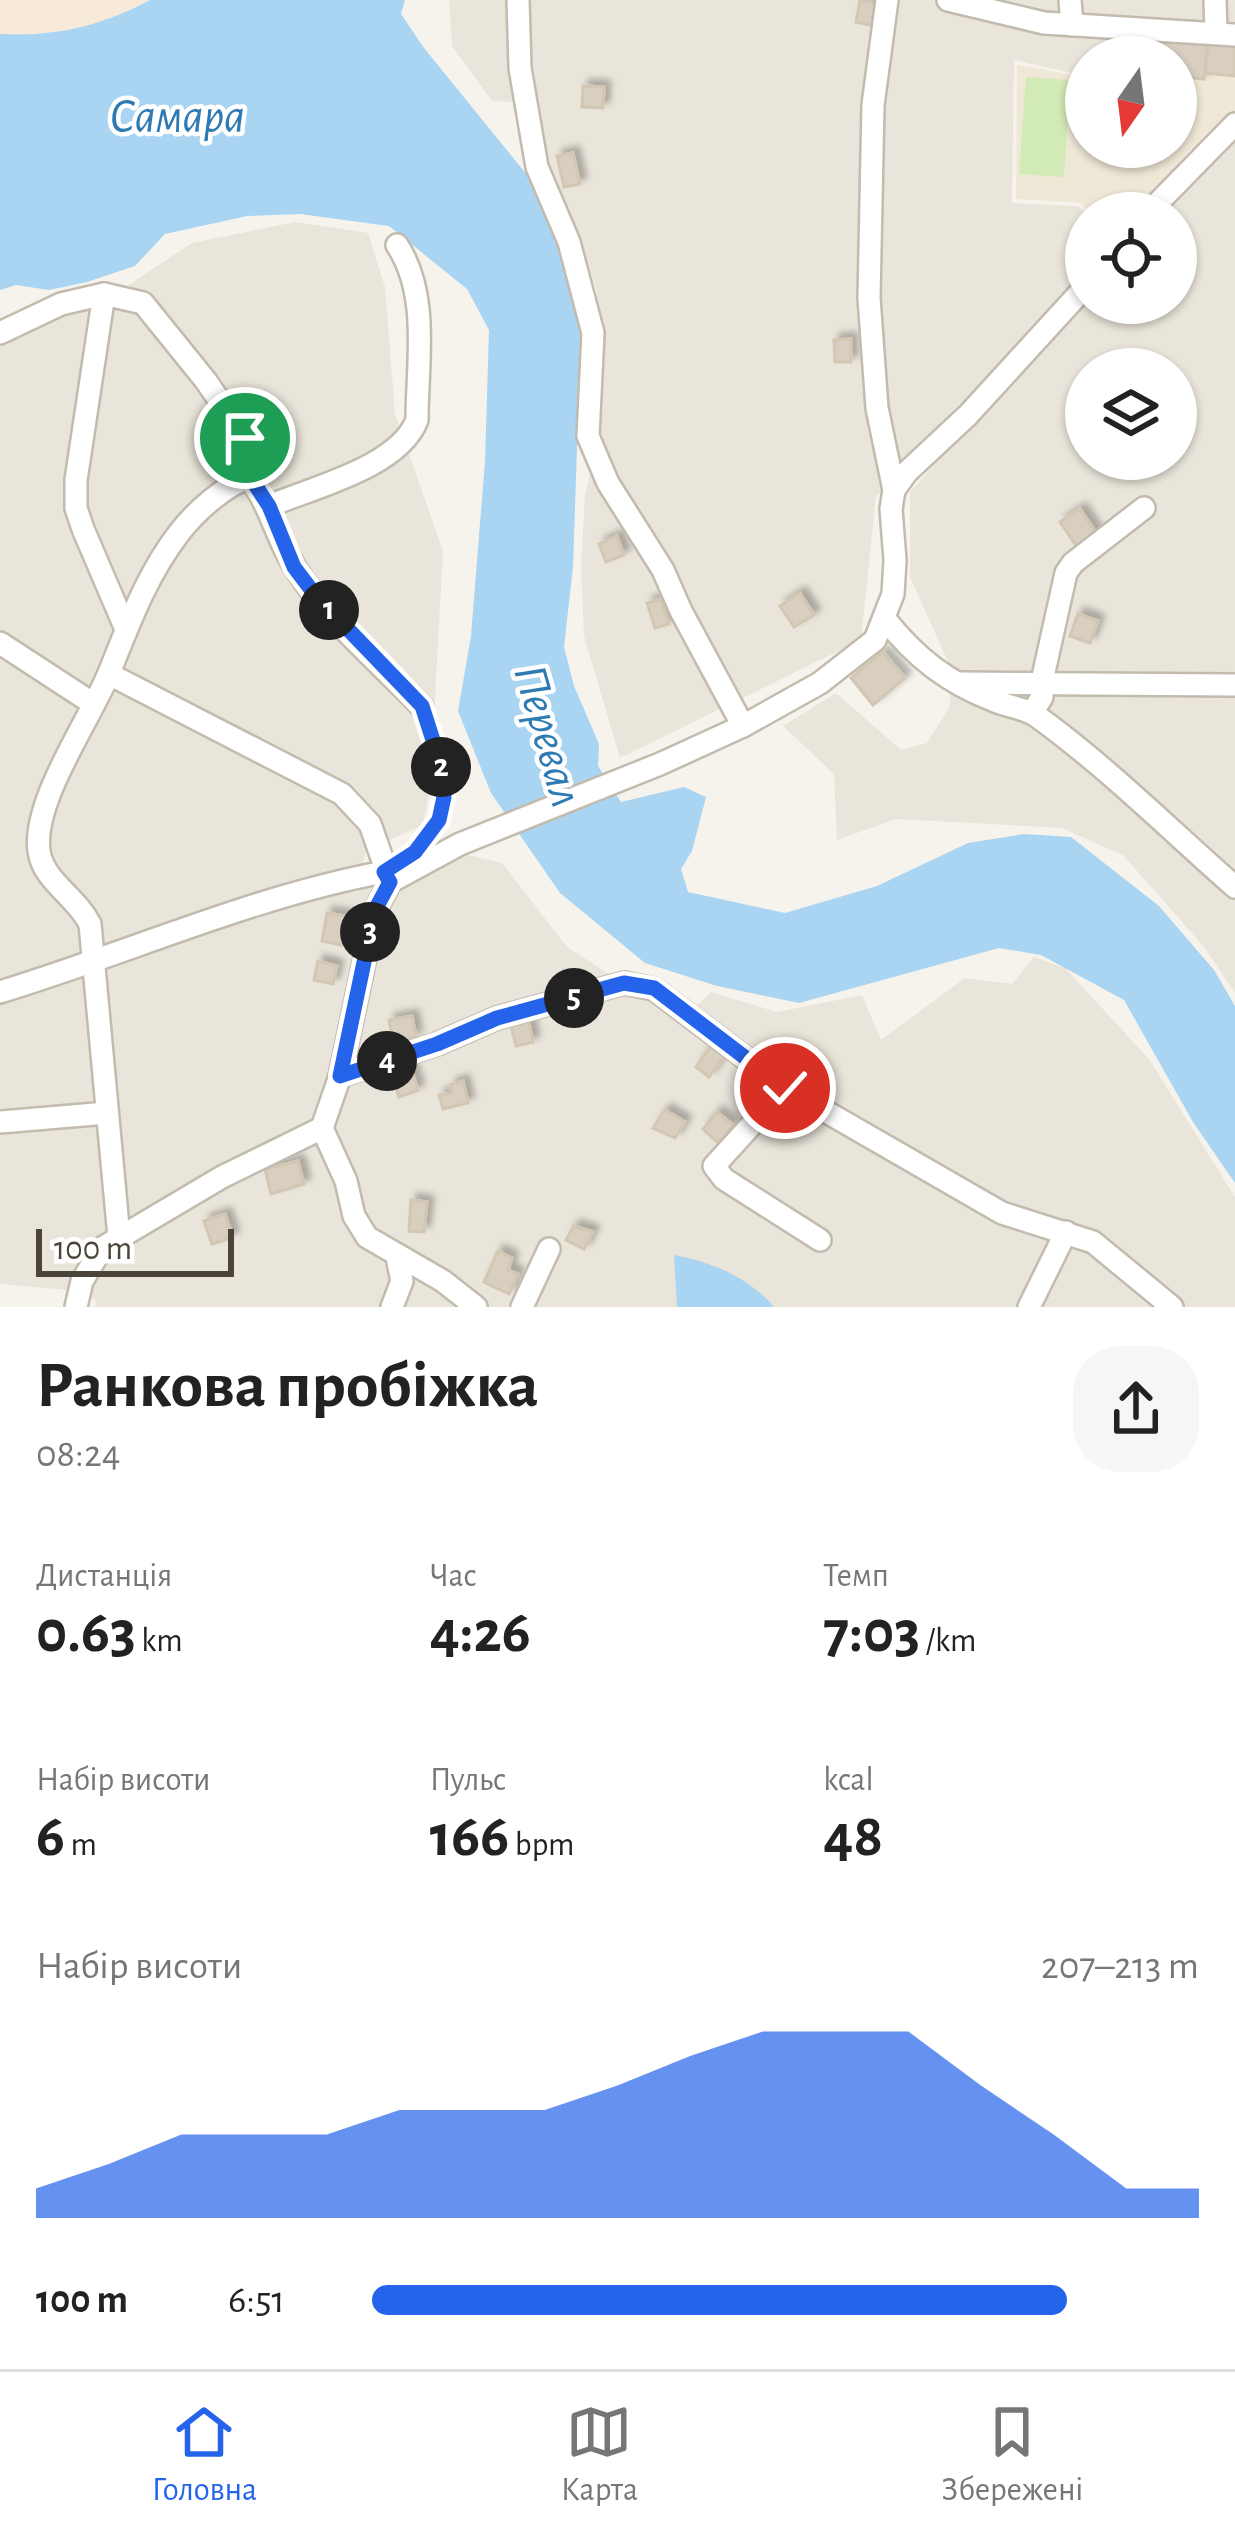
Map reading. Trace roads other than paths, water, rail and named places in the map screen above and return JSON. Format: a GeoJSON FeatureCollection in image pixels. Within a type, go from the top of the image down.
{"type":"FeatureCollection","features":[{"type":"Feature","properties":{"kind":"street"},"geometry":{"type":"LineString","coordinates":[[518,0],[520,68],[537,167],[569,242],[593,333],[588,436],[608,483],[663,570],[742,726]]}},
{"type":"Feature","properties":{"kind":"street"},"geometry":{"type":"LineString","coordinates":[[0,992],[224,913],[387,877],[742,726],[853,661],[874,640],[893,594],[895,560],[890,509],[894,490],[877,408],[869,298],[874,105],[886,0]]}},
{"type":"Feature","properties":{"kind":"street"},"geometry":{"type":"LineString","coordinates":[[948,0],[1043,23],[1225,34],[1215,0]]}},
{"type":"Feature","properties":{"kind":"street"},"geometry":{"type":"LineString","coordinates":[[1070,0],[1072,25]]}},
{"type":"Feature","properties":{"kind":"street"},"geometry":{"type":"LineString","coordinates":[[1169,192],[1235,124]]}},
{"type":"Feature","properties":{"kind":"street"},"geometry":{"type":"LineString","coordinates":[[269,506],[375,464],[411,436],[417,420],[418,292],[410,263],[397,245]]}},
{"type":"Feature","properties":{"kind":"street"},"geometry":{"type":"LineString","coordinates":[[0,333],[61,304],[104,294],[142,304],[206,381],[245,438],[252,454],[250,477],[269,506],[294,567],[422,706]]}},
{"type":"Feature","properties":{"kind":"street"},"geometry":{"type":"LineString","coordinates":[[104,294],[76,480],[76,508],[124,627]]}},
{"type":"Feature","properties":{"kind":"street"},"geometry":{"type":"LineString","coordinates":[[894,490],[1065,311]]}},
{"type":"Feature","properties":{"kind":"street"},"geometry":{"type":"LineString","coordinates":[[118,1237],[90,924],[80,903],[44,870],[38,847],[43,818],[63,764],[109,674],[124,627],[154,570],[184,526],[221,493],[250,477]]}},
{"type":"Feature","properties":{"kind":"street"},"geometry":{"type":"LineString","coordinates":[[1033,712],[1042,697],[1066,574],[1073,562],[1144,508]]}},
{"type":"Feature","properties":{"kind":"street"},"geometry":{"type":"LineString","coordinates":[[885,620],[908,647],[954,683],[1033,712],[1235,887]]}},
{"type":"Feature","properties":{"kind":"street"},"geometry":{"type":"LineString","coordinates":[[0,643],[92,703]]}},
{"type":"Feature","properties":{"kind":"street"},"geometry":{"type":"LineString","coordinates":[[109,674],[342,794],[370,824],[387,877],[375,910],[340,1076],[322,1128],[346,1181],[354,1216],[368,1238],[443,1281],[476,1307]]}},
{"type":"Feature","properties":{"kind":"street"},"geometry":{"type":"LineString","coordinates":[[954,683],[1235,686]]}},
{"type":"Feature","properties":{"kind":"street"},"geometry":{"type":"LineString","coordinates":[[340,1076],[497,1018],[624,983],[654,988],[785,1088],[1002,1214],[1094,1242],[1172,1307]]}},
{"type":"Feature","properties":{"kind":"street"},"geometry":{"type":"LineString","coordinates":[[785,1088],[714,1166],[724,1179],[820,1240]]}},
{"type":"Feature","properties":{"kind":"street"},"geometry":{"type":"LineString","coordinates":[[0,1122],[106,1113]]}},
{"type":"Feature","properties":{"kind":"street"},"geometry":{"type":"LineString","coordinates":[[76,1307],[92,1261],[118,1237],[222,1177],[322,1128]]}},
{"type":"Feature","properties":{"kind":"street"},"geometry":{"type":"LineString","coordinates":[[1029,1307],[1066,1232]]}},
{"type":"Feature","properties":{"kind":"street"},"geometry":{"type":"LineString","coordinates":[[522,1307],[550,1249]]}},
{"type":"Feature","properties":{"kind":"street"},"geometry":{"type":"LineString","coordinates":[[392,1307],[402,1281],[397,1257]]}},
{"type":"Feature","properties":{"kind":"water","name":"Самара"},"geometry":{"type":"Polygon","coordinates":[[[150,0],[405,0],[401,14],[424,48],[536,186],[562,231],[581,329],[573,567],[564,647],[574,686],[599,744],[598,766],[621,802],[684,787],[706,797],[692,851],[681,869],[688,892],[785,913],[877,886],[968,843],[1024,834],[1071,837],[1159,906],[1214,970],[1235,1006],[1235,1183],[1193,1122],[1124,1000],[1041,955],[999,948],[799,1003],[717,986],[645,963],[560,893],[491,793],[458,711],[471,636],[485,461],[489,330],[467,289],[389,226],[300,214],[247,216],[165,234],[135,266],[87,282],[49,290],[16,285],[0,290],[0,34],[78,28],[150,0]]]}},
{"type":"Feature","properties":{"kind":"water"},"geometry":{"type":"Polygon","coordinates":[[[674,1255],[728,1272],[774,1307],[677,1307],[674,1255]]]}},
{"type":"Feature","properties":{"kind":"water label","name":"Перевал"},"geometry":{"type":"Point","coordinates":[550,735]}}]}
